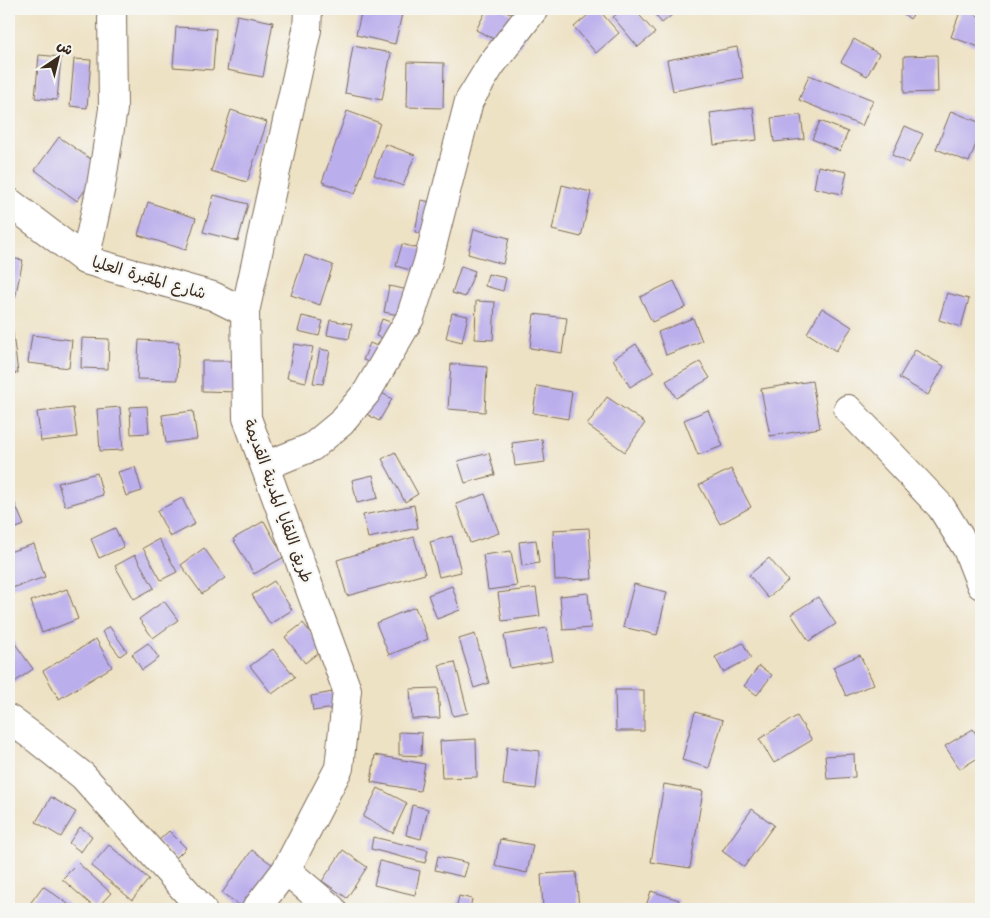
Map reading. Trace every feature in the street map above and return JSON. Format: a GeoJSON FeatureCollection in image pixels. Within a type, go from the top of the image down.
{"type":"FeatureCollection","features":[{"type":"Feature","properties":{"kind":"street"},"geometry":{"type":"LineString","coordinates":[[85,260],[101,186],[113,108],[112,9]]}},
{"type":"Feature","properties":{"kind":"street","name":"طريق اللقايا المدينة القديمة"},"geometry":{"type":"LineString","coordinates":[[256,909],[286,870],[339,768],[347,690],[247,418],[245,312],[307,30],[308,9]]}},
{"type":"Feature","properties":{"kind":"street"},"geometry":{"type":"LineString","coordinates":[[264,466],[312,447],[341,422],[367,392],[410,318],[428,262],[469,101],[491,64],[534,9]]}},
{"type":"Feature","properties":{"kind":"street","name":"شارع المقبرة العليا"},"geometry":{"type":"LineString","coordinates":[[9,202],[85,260],[213,296],[245,312]]}},
{"type":"Feature","properties":{"kind":"street"},"geometry":{"type":"LineString","coordinates":[[848,410],[941,507],[967,549],[981,585]]}},
{"type":"Feature","properties":{"kind":"street"},"geometry":{"type":"LineString","coordinates":[[10,718],[83,776],[202,909]]}},
{"type":"Feature","properties":{"kind":"street"},"geometry":{"type":"LineString","coordinates":[[286,870],[332,909]]}},
{"type":"Feature","properties":{"kind":"building"},"geometry":{"type":"Polygon","coordinates":[[[362,9],[380,9],[402,14],[395,44],[356,35],[362,9]]]}},
{"type":"Feature","properties":{"kind":"building"},"geometry":{"type":"Polygon","coordinates":[[[487,9],[502,9],[531,24],[517,51],[476,30],[487,9]]]}},
{"type":"Feature","properties":{"kind":"building"},"geometry":{"type":"Polygon","coordinates":[[[595,9],[598,9],[619,33],[596,53],[574,27],[595,9]]]}},
{"type":"Feature","properties":{"kind":"building"},"geometry":{"type":"Polygon","coordinates":[[[623,9],[634,9],[655,33],[638,47],[613,17],[623,9]]]}},
{"type":"Feature","properties":{"kind":"building"},"geometry":{"type":"Polygon","coordinates":[[[650,9],[679,9],[662,23],[650,9]]]}},
{"type":"Feature","properties":{"kind":"building"},"geometry":{"type":"Polygon","coordinates":[[[897,9],[917,9],[910,19],[897,9]]]}},
{"type":"Feature","properties":{"kind":"building"},"geometry":{"type":"Polygon","coordinates":[[[961,9],[981,17],[981,41],[979,47],[951,37],[961,9]]]}},
{"type":"Feature","properties":{"kind":"building"},"geometry":{"type":"Polygon","coordinates":[[[237,15],[273,22],[263,77],[227,70],[237,15]]]}},
{"type":"Feature","properties":{"kind":"building"},"geometry":{"type":"Polygon","coordinates":[[[176,27],[216,29],[213,70],[173,67],[176,27]]]}},
{"type":"Feature","properties":{"kind":"building"},"geometry":{"type":"Polygon","coordinates":[[[854,39],[879,54],[867,76],[841,62],[854,39]]]}},
{"type":"Feature","properties":{"kind":"building"},"geometry":{"type":"Polygon","coordinates":[[[353,46],[391,53],[382,100],[345,93],[353,46]]]}},
{"type":"Feature","properties":{"kind":"building"},"geometry":{"type":"Polygon","coordinates":[[[737,47],[743,78],[673,91],[667,60],[737,47]]]}},
{"type":"Feature","properties":{"kind":"building"},"geometry":{"type":"Polygon","coordinates":[[[39,55],[61,57],[57,100],[35,98],[39,55]]]}},
{"type":"Feature","properties":{"kind":"building"},"geometry":{"type":"Polygon","coordinates":[[[937,55],[938,92],[904,93],[904,56],[937,55]]]}},
{"type":"Feature","properties":{"kind":"building"},"geometry":{"type":"Polygon","coordinates":[[[74,59],[91,60],[87,108],[70,106],[74,59]]]}},
{"type":"Feature","properties":{"kind":"building"},"geometry":{"type":"Polygon","coordinates":[[[408,62],[444,63],[443,108],[407,107],[408,62]]]}},
{"type":"Feature","properties":{"kind":"building"},"geometry":{"type":"Polygon","coordinates":[[[809,75],[873,100],[862,126],[799,100],[809,75]]]}},
{"type":"Feature","properties":{"kind":"building"},"geometry":{"type":"Polygon","coordinates":[[[753,107],[757,140],[714,145],[710,113],[753,107]]]}},
{"type":"Feature","properties":{"kind":"building"},"geometry":{"type":"Polygon","coordinates":[[[231,110],[267,122],[247,182],[211,171],[231,110]]]}},
{"type":"Feature","properties":{"kind":"building"},"geometry":{"type":"Polygon","coordinates":[[[347,111],[380,123],[355,194],[322,182],[347,111]]]}},
{"type":"Feature","properties":{"kind":"building"},"geometry":{"type":"Polygon","coordinates":[[[951,111],[981,123],[981,131],[969,162],[936,149],[951,111]]]}},
{"type":"Feature","properties":{"kind":"building"},"geometry":{"type":"Polygon","coordinates":[[[801,115],[804,139],[774,142],[771,118],[801,115]]]}},
{"type":"Feature","properties":{"kind":"building"},"geometry":{"type":"Polygon","coordinates":[[[820,121],[848,132],[840,151],[812,139],[820,121]]]}},
{"type":"Feature","properties":{"kind":"building"},"geometry":{"type":"Polygon","coordinates":[[[905,126],[923,134],[909,163],[892,155],[905,126]]]}},
{"type":"Feature","properties":{"kind":"building"},"geometry":{"type":"Polygon","coordinates":[[[59,137],[102,167],[77,201],[35,170],[59,137]]]}},
{"type":"Feature","properties":{"kind":"building"},"geometry":{"type":"Polygon","coordinates":[[[385,144],[415,155],[403,186],[374,175],[385,144]]]}},
{"type":"Feature","properties":{"kind":"building"},"geometry":{"type":"Polygon","coordinates":[[[818,166],[847,172],[842,194],[814,188],[818,166]]]}},
{"type":"Feature","properties":{"kind":"building"},"geometry":{"type":"Polygon","coordinates":[[[562,185],[591,192],[581,237],[552,230],[562,185]]]}},
{"type":"Feature","properties":{"kind":"building"},"geometry":{"type":"Polygon","coordinates":[[[214,195],[248,204],[238,241],[203,232],[214,195]]]}},
{"type":"Feature","properties":{"kind":"building"},"geometry":{"type":"Polygon","coordinates":[[[421,200],[450,206],[444,238],[415,232],[421,200]]]}},
{"type":"Feature","properties":{"kind":"building"},"geometry":{"type":"Polygon","coordinates":[[[148,202],[196,218],[186,250],[138,235],[148,202]]]}},
{"type":"Feature","properties":{"kind":"building"},"geometry":{"type":"Polygon","coordinates":[[[474,229],[509,238],[503,264],[468,254],[474,229]]]}},
{"type":"Feature","properties":{"kind":"building"},"geometry":{"type":"Polygon","coordinates":[[[402,244],[434,253],[428,275],[396,266],[402,244]]]}},
{"type":"Feature","properties":{"kind":"building"},"geometry":{"type":"Polygon","coordinates":[[[305,255],[333,265],[320,305],[291,295],[305,255]]]}},
{"type":"Feature","properties":{"kind":"building"},"geometry":{"type":"Polygon","coordinates":[[[9,258],[23,260],[15,298],[9,297],[9,258]]]}},
{"type":"Feature","properties":{"kind":"building"},"geometry":{"type":"Polygon","coordinates":[[[461,266],[475,271],[465,297],[452,293],[461,266]]]}},
{"type":"Feature","properties":{"kind":"building"},"geometry":{"type":"Polygon","coordinates":[[[488,274],[506,278],[503,291],[485,286],[488,274]]]}},
{"type":"Feature","properties":{"kind":"building"},"geometry":{"type":"Polygon","coordinates":[[[674,281],[686,307],[652,322],[640,297],[674,281]]]}},
{"type":"Feature","properties":{"kind":"building"},"geometry":{"type":"Polygon","coordinates":[[[389,286],[423,293],[417,319],[384,312],[389,286]]]}},
{"type":"Feature","properties":{"kind":"building"},"geometry":{"type":"Polygon","coordinates":[[[947,293],[969,299],[961,327],[939,320],[947,293]]]}},
{"type":"Feature","properties":{"kind":"building"},"geometry":{"type":"Polygon","coordinates":[[[476,301],[495,302],[493,340],[475,339],[476,301]]]}},
{"type":"Feature","properties":{"kind":"building"},"geometry":{"type":"Polygon","coordinates":[[[822,308],[852,327],[836,351],[807,333],[822,308]]]}},
{"type":"Feature","properties":{"kind":"building"},"geometry":{"type":"Polygon","coordinates":[[[452,313],[468,316],[462,342],[446,338],[452,313]]]}},
{"type":"Feature","properties":{"kind":"building"},"geometry":{"type":"Polygon","coordinates":[[[534,314],[567,318],[562,353],[530,348],[534,314]]]}},
{"type":"Feature","properties":{"kind":"building"},"geometry":{"type":"Polygon","coordinates":[[[302,316],[323,321],[319,336],[298,331],[302,316]]]}},
{"type":"Feature","properties":{"kind":"building"},"geometry":{"type":"Polygon","coordinates":[[[693,318],[702,341],[666,355],[658,332],[693,318]]]}},
{"type":"Feature","properties":{"kind":"building"},"geometry":{"type":"Polygon","coordinates":[[[382,319],[407,328],[400,345],[376,336],[382,319]]]}},
{"type":"Feature","properties":{"kind":"building"},"geometry":{"type":"Polygon","coordinates":[[[330,320],[352,324],[349,339],[327,335],[330,320]]]}},
{"type":"Feature","properties":{"kind":"building"},"geometry":{"type":"Polygon","coordinates":[[[9,327],[12,327],[18,373],[9,374],[9,327]]]}},
{"type":"Feature","properties":{"kind":"building"},"geometry":{"type":"Polygon","coordinates":[[[32,335],[72,340],[69,368],[28,363],[32,335]]]}},
{"type":"Feature","properties":{"kind":"building"},"geometry":{"type":"Polygon","coordinates":[[[82,338],[109,339],[108,369],[81,368],[82,338]]]}},
{"type":"Feature","properties":{"kind":"building"},"geometry":{"type":"Polygon","coordinates":[[[139,340],[179,342],[177,380],[137,379],[139,340]]]}},
{"type":"Feature","properties":{"kind":"building"},"geometry":{"type":"Polygon","coordinates":[[[370,343],[384,349],[377,365],[363,360],[370,343]]]}},
{"type":"Feature","properties":{"kind":"building"},"geometry":{"type":"Polygon","coordinates":[[[294,344],[313,347],[306,382],[287,378],[294,344]]]}},
{"type":"Feature","properties":{"kind":"building"},"geometry":{"type":"Polygon","coordinates":[[[636,344],[654,372],[630,387],[613,359],[636,344]]]}},
{"type":"Feature","properties":{"kind":"building"},"geometry":{"type":"Polygon","coordinates":[[[320,349],[330,351],[323,384],[313,383],[320,349]]]}},
{"type":"Feature","properties":{"kind":"building"},"geometry":{"type":"Polygon","coordinates":[[[915,350],[944,366],[928,395],[899,378],[915,350]]]}},
{"type":"Feature","properties":{"kind":"building"},"geometry":{"type":"Polygon","coordinates":[[[202,361],[238,361],[239,392],[202,391],[202,361]]]}},
{"type":"Feature","properties":{"kind":"building"},"geometry":{"type":"Polygon","coordinates":[[[700,362],[710,378],[676,398],[666,381],[700,362]]]}},
{"type":"Feature","properties":{"kind":"building"},"geometry":{"type":"Polygon","coordinates":[[[451,364],[487,367],[485,412],[448,409],[451,364]]]}},
{"type":"Feature","properties":{"kind":"building"},"geometry":{"type":"Polygon","coordinates":[[[362,381],[392,399],[379,421],[349,404],[362,381]]]}},
{"type":"Feature","properties":{"kind":"building"},"geometry":{"type":"Polygon","coordinates":[[[812,381],[820,428],[770,436],[761,389],[812,381]]]}},
{"type":"Feature","properties":{"kind":"building"},"geometry":{"type":"Polygon","coordinates":[[[537,386],[572,392],[568,419],[533,413],[537,386]]]}},
{"type":"Feature","properties":{"kind":"building"},"geometry":{"type":"Polygon","coordinates":[[[607,397],[645,423],[625,452],[587,425],[607,397]]]}},
{"type":"Feature","properties":{"kind":"building"},"geometry":{"type":"Polygon","coordinates":[[[147,406],[149,433],[131,434],[130,407],[147,406]]]}},
{"type":"Feature","properties":{"kind":"building"},"geometry":{"type":"Polygon","coordinates":[[[120,407],[123,450],[100,451],[97,409],[120,407]]]}},
{"type":"Feature","properties":{"kind":"building"},"geometry":{"type":"Polygon","coordinates":[[[73,408],[77,437],[41,441],[37,412],[73,408]]]}},
{"type":"Feature","properties":{"kind":"building"},"geometry":{"type":"Polygon","coordinates":[[[708,410],[723,446],[698,455],[684,420],[708,410]]]}},
{"type":"Feature","properties":{"kind":"building"},"geometry":{"type":"Polygon","coordinates":[[[193,411],[197,439],[166,443],[162,415],[193,411]]]}},
{"type":"Feature","properties":{"kind":"building"},"geometry":{"type":"Polygon","coordinates":[[[542,439],[545,462],[515,466],[512,443],[542,439]]]}},
{"type":"Feature","properties":{"kind":"building"},"geometry":{"type":"Polygon","coordinates":[[[395,452],[418,494],[405,502],[382,459],[395,452]]]}},
{"type":"Feature","properties":{"kind":"building"},"geometry":{"type":"Polygon","coordinates":[[[489,453],[495,475],[465,483],[458,461],[489,453]]]}},
{"type":"Feature","properties":{"kind":"building"},"geometry":{"type":"Polygon","coordinates":[[[135,467],[142,491],[126,496],[118,472],[135,467]]]}},
{"type":"Feature","properties":{"kind":"building"},"geometry":{"type":"Polygon","coordinates":[[[731,469],[751,507],[720,524],[699,485],[731,469]]]}},
{"type":"Feature","properties":{"kind":"building"},"geometry":{"type":"Polygon","coordinates":[[[97,473],[103,495],[65,506],[58,483],[97,473]]]}},
{"type":"Feature","properties":{"kind":"building"},"geometry":{"type":"Polygon","coordinates":[[[373,475],[378,498],[357,503],[352,480],[373,475]]]}},
{"type":"Feature","properties":{"kind":"building"},"geometry":{"type":"Polygon","coordinates":[[[485,494],[499,533],[470,543],[456,504],[485,494]]]}},
{"type":"Feature","properties":{"kind":"building"},"geometry":{"type":"Polygon","coordinates":[[[12,497],[24,525],[9,531],[9,498],[12,497]]]}},
{"type":"Feature","properties":{"kind":"building"},"geometry":{"type":"Polygon","coordinates":[[[182,498],[195,524],[170,537],[157,511],[182,498]]]}},
{"type":"Feature","properties":{"kind":"building"},"geometry":{"type":"Polygon","coordinates":[[[414,505],[418,528],[368,538],[363,515],[414,505]]]}},
{"type":"Feature","properties":{"kind":"building"},"geometry":{"type":"Polygon","coordinates":[[[264,521],[284,557],[254,574],[233,539],[264,521]]]}},
{"type":"Feature","properties":{"kind":"building"},"geometry":{"type":"Polygon","coordinates":[[[115,528],[124,547],[99,558],[91,539],[115,528]]]}},
{"type":"Feature","properties":{"kind":"building"},"geometry":{"type":"Polygon","coordinates":[[[589,528],[592,579],[555,580],[553,530],[589,528]]]}},
{"type":"Feature","properties":{"kind":"building"},"geometry":{"type":"Polygon","coordinates":[[[452,536],[461,572],[439,577],[430,542],[452,536]]]}},
{"type":"Feature","properties":{"kind":"building"},"geometry":{"type":"Polygon","coordinates":[[[414,537],[425,574],[347,596],[337,560],[414,537]]]}},
{"type":"Feature","properties":{"kind":"building"},"geometry":{"type":"Polygon","coordinates":[[[159,539],[177,572],[161,580],[143,548],[159,539]]]}},
{"type":"Feature","properties":{"kind":"building"},"geometry":{"type":"Polygon","coordinates":[[[536,540],[539,563],[522,566],[519,542],[536,540]]]}},
{"type":"Feature","properties":{"kind":"building"},"geometry":{"type":"Polygon","coordinates":[[[34,544],[45,577],[9,589],[9,552],[34,544]]]}},
{"type":"Feature","properties":{"kind":"building"},"geometry":{"type":"Polygon","coordinates":[[[204,548],[225,578],[202,594],[181,565],[204,548]]]}},
{"type":"Feature","properties":{"kind":"building"},"geometry":{"type":"Polygon","coordinates":[[[511,551],[517,586],[488,590],[483,555],[511,551]]]}},
{"type":"Feature","properties":{"kind":"building"},"geometry":{"type":"Polygon","coordinates":[[[135,555],[154,588],[134,599],[115,566],[135,555]]]}},
{"type":"Feature","properties":{"kind":"building"},"geometry":{"type":"Polygon","coordinates":[[[769,558],[788,581],[768,598],[749,575],[769,558]]]}},
{"type":"Feature","properties":{"kind":"building"},"geometry":{"type":"Polygon","coordinates":[[[274,581],[292,610],[270,624],[252,595],[274,581]]]}},
{"type":"Feature","properties":{"kind":"building"},"geometry":{"type":"Polygon","coordinates":[[[634,584],[667,592],[657,635],[623,627],[634,584]]]}},
{"type":"Feature","properties":{"kind":"building"},"geometry":{"type":"Polygon","coordinates":[[[452,586],[460,610],[437,619],[428,595],[452,586]]]}},
{"type":"Feature","properties":{"kind":"building"},"geometry":{"type":"Polygon","coordinates":[[[536,588],[540,616],[502,621],[498,593],[536,588]]]}},
{"type":"Feature","properties":{"kind":"building"},"geometry":{"type":"Polygon","coordinates":[[[67,589],[78,619],[42,633],[31,601],[67,589]]]}},
{"type":"Feature","properties":{"kind":"building"},"geometry":{"type":"Polygon","coordinates":[[[588,593],[591,628],[563,630],[560,596],[588,593]]]}},
{"type":"Feature","properties":{"kind":"building"},"geometry":{"type":"Polygon","coordinates":[[[818,597],[836,624],[809,641],[791,614],[818,597]]]}},
{"type":"Feature","properties":{"kind":"building"},"geometry":{"type":"Polygon","coordinates":[[[164,601],[178,620],[153,638],[139,619],[164,601]]]}},
{"type":"Feature","properties":{"kind":"building"},"geometry":{"type":"Polygon","coordinates":[[[415,607],[428,639],[389,655],[376,623],[415,607]]]}},
{"type":"Feature","properties":{"kind":"building"},"geometry":{"type":"Polygon","coordinates":[[[303,623],[323,649],[305,663],[285,637],[303,623]]]}},
{"type":"Feature","properties":{"kind":"building"},"geometry":{"type":"Polygon","coordinates":[[[109,626],[127,651],[120,656],[102,632],[109,626]]]}},
{"type":"Feature","properties":{"kind":"building"},"geometry":{"type":"Polygon","coordinates":[[[547,628],[553,661],[510,668],[504,635],[547,628]]]}},
{"type":"Feature","properties":{"kind":"building"},"geometry":{"type":"Polygon","coordinates":[[[475,634],[489,683],[474,688],[459,639],[475,634]]]}},
{"type":"Feature","properties":{"kind":"building"},"geometry":{"type":"Polygon","coordinates":[[[11,638],[33,669],[9,686],[9,640],[11,638]]]}},
{"type":"Feature","properties":{"kind":"building"},"geometry":{"type":"Polygon","coordinates":[[[96,639],[112,667],[59,699],[43,671],[96,639]]]}},
{"type":"Feature","properties":{"kind":"building"},"geometry":{"type":"Polygon","coordinates":[[[148,643],[159,658],[142,670],[132,654],[148,643]]]}},
{"type":"Feature","properties":{"kind":"building"},"geometry":{"type":"Polygon","coordinates":[[[743,643],[751,658],[723,672],[715,657],[743,643]]]}},
{"type":"Feature","properties":{"kind":"building"},"geometry":{"type":"Polygon","coordinates":[[[273,649],[295,677],[272,694],[250,666],[273,649]]]}},
{"type":"Feature","properties":{"kind":"building"},"geometry":{"type":"Polygon","coordinates":[[[860,655],[874,684],[846,696],[833,667],[860,655]]]}},
{"type":"Feature","properties":{"kind":"building"},"geometry":{"type":"Polygon","coordinates":[[[455,662],[468,713],[453,716],[439,665],[455,662]]]}},
{"type":"Feature","properties":{"kind":"building"},"geometry":{"type":"Polygon","coordinates":[[[759,666],[772,675],[757,695],[744,686],[759,666]]]}},
{"type":"Feature","properties":{"kind":"building"},"geometry":{"type":"Polygon","coordinates":[[[438,688],[440,718],[412,719],[410,689],[438,688]]]}},
{"type":"Feature","properties":{"kind":"building"},"geometry":{"type":"Polygon","coordinates":[[[615,690],[644,690],[644,731],[616,731],[615,690]]]}},
{"type":"Feature","properties":{"kind":"building"},"geometry":{"type":"Polygon","coordinates":[[[333,692],[335,708],[313,711],[311,696],[333,692]]]}},
{"type":"Feature","properties":{"kind":"building"},"geometry":{"type":"Polygon","coordinates":[[[695,712],[723,720],[709,768],[682,760],[695,712]]]}},
{"type":"Feature","properties":{"kind":"building"},"geometry":{"type":"Polygon","coordinates":[[[797,716],[812,740],[774,763],[759,739],[797,716]]]}},
{"type":"Feature","properties":{"kind":"building"},"geometry":{"type":"Polygon","coordinates":[[[973,729],[981,743],[981,756],[960,769],[945,746],[973,729]]]}},
{"type":"Feature","properties":{"kind":"building"},"geometry":{"type":"Polygon","coordinates":[[[399,732],[422,733],[421,756],[399,755],[399,732]]]}},
{"type":"Feature","properties":{"kind":"building"},"geometry":{"type":"Polygon","coordinates":[[[476,739],[477,777],[442,778],[440,741],[476,739]]]}},
{"type":"Feature","properties":{"kind":"building"},"geometry":{"type":"Polygon","coordinates":[[[507,747],[540,751],[536,789],[503,785],[507,747]]]}},
{"type":"Feature","properties":{"kind":"building"},"geometry":{"type":"Polygon","coordinates":[[[854,754],[855,777],[827,779],[825,756],[854,754]]]}},
{"type":"Feature","properties":{"kind":"building"},"geometry":{"type":"Polygon","coordinates":[[[375,755],[425,764],[420,791],[371,782],[375,755]]]}},
{"type":"Feature","properties":{"kind":"building"},"geometry":{"type":"Polygon","coordinates":[[[664,784],[703,791],[690,868],[651,862],[664,784]]]}},
{"type":"Feature","properties":{"kind":"building"},"geometry":{"type":"Polygon","coordinates":[[[378,788],[407,803],[393,833],[363,817],[378,788]]]}},
{"type":"Feature","properties":{"kind":"building"},"geometry":{"type":"Polygon","coordinates":[[[51,797],[76,812],[61,837],[36,822],[51,797]]]}},
{"type":"Feature","properties":{"kind":"building"},"geometry":{"type":"Polygon","coordinates":[[[412,805],[428,809],[421,839],[406,835],[412,805]]]}},
{"type":"Feature","properties":{"kind":"building"},"geometry":{"type":"Polygon","coordinates":[[[752,809],[774,825],[744,867],[722,851],[752,809]]]}},
{"type":"Feature","properties":{"kind":"building"},"geometry":{"type":"Polygon","coordinates":[[[80,827],[92,836],[81,852],[69,843],[80,827]]]}},
{"type":"Feature","properties":{"kind":"building"},"geometry":{"type":"Polygon","coordinates":[[[169,831],[186,848],[175,859],[158,841],[169,831]]]}},
{"type":"Feature","properties":{"kind":"building"},"geometry":{"type":"Polygon","coordinates":[[[373,837],[428,850],[425,863],[371,849],[373,837]]]}},
{"type":"Feature","properties":{"kind":"building"},"geometry":{"type":"Polygon","coordinates":[[[500,839],[533,845],[527,873],[495,866],[500,839]]]}},
{"type":"Feature","properties":{"kind":"building"},"geometry":{"type":"Polygon","coordinates":[[[109,845],[149,879],[132,900],[91,866],[109,845]]]}},
{"type":"Feature","properties":{"kind":"building"},"geometry":{"type":"Polygon","coordinates":[[[252,850],[283,872],[245,909],[222,893],[252,850]]]}},
{"type":"Feature","properties":{"kind":"building"},"geometry":{"type":"Polygon","coordinates":[[[343,850],[367,867],[347,898],[322,881],[343,850]]]}},
{"type":"Feature","properties":{"kind":"building"},"geometry":{"type":"Polygon","coordinates":[[[438,856],[468,863],[464,877],[435,870],[438,856]]]}},
{"type":"Feature","properties":{"kind":"building"},"geometry":{"type":"Polygon","coordinates":[[[380,861],[420,871],[415,895],[374,885],[380,861]]]}},
{"type":"Feature","properties":{"kind":"building"},"geometry":{"type":"Polygon","coordinates":[[[78,863],[111,893],[96,909],[62,879],[78,863]]]}},
{"type":"Feature","properties":{"kind":"building"},"geometry":{"type":"Polygon","coordinates":[[[576,872],[579,909],[543,909],[541,874],[576,872]]]}},
{"type":"Feature","properties":{"kind":"building"},"geometry":{"type":"Polygon","coordinates":[[[43,886],[68,904],[64,909],[26,909],[43,886]]]}},
{"type":"Feature","properties":{"kind":"building"},"geometry":{"type":"Polygon","coordinates":[[[651,891],[679,900],[676,909],[645,909],[651,891]]]}},
{"type":"Feature","properties":{"kind":"building"},"geometry":{"type":"Polygon","coordinates":[[[459,896],[472,899],[470,909],[456,909],[459,896]]]}}]}
